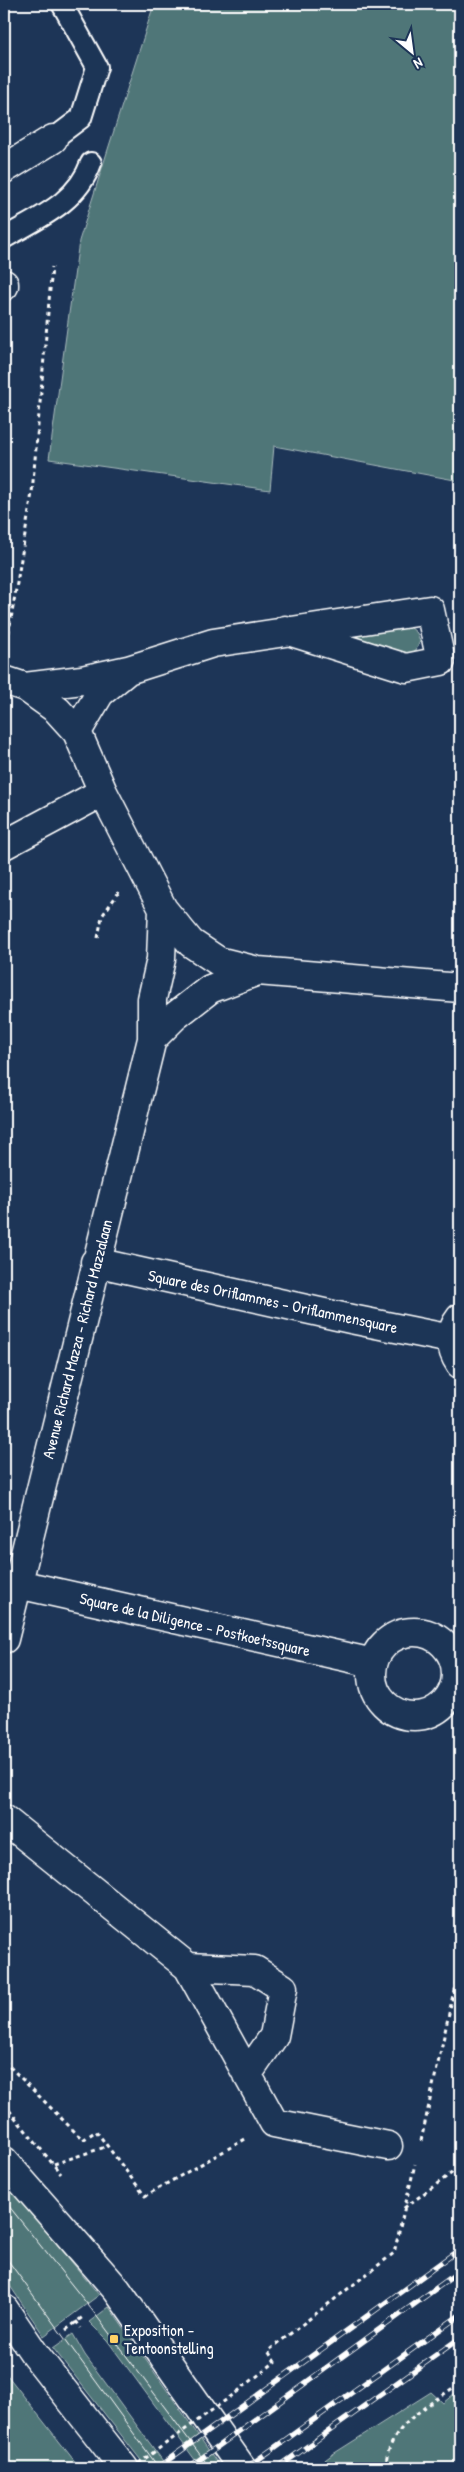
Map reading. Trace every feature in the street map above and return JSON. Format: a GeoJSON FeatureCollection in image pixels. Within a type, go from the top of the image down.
{"type":"FeatureCollection","features":[{"type":"Feature","properties":{"kind":"street"},"geometry":{"type":"LineString","coordinates":[[4,169],[53,139]]}},
{"type":"Feature","properties":{"kind":"street"},"geometry":{"type":"LineString","coordinates":[[15,684],[82,680],[128,670],[213,643],[284,630],[430,610],[441,661],[406,668],[284,630]]}},
{"type":"Feature","properties":{"kind":"street"},"geometry":{"type":"LineString","coordinates":[[77,732],[100,693],[128,670]]}},
{"type":"Feature","properties":{"kind":"street"},"geometry":{"type":"LineString","coordinates":[[15,684],[56,710],[77,732],[103,792],[163,910],[191,943],[218,961],[258,970],[460,988]]}},
{"type":"Feature","properties":{"kind":"street"},"geometry":{"type":"LineString","coordinates":[[4,845],[103,792]]}},
{"type":"Feature","properties":{"kind":"street","name":"Avenue Richard Mazza - Richard Mazzalaan"},"geometry":{"type":"LineString","coordinates":[[4,1639],[95,1262],[152,1039],[152,998],[161,960],[163,910]]}},
{"type":"Feature","properties":{"kind":"street"},"geometry":{"type":"LineString","coordinates":[[152,1039],[174,1017],[210,989],[258,970]]}},
{"type":"Feature","properties":{"kind":"street","name":"Square des Oriflammes - Oriflammensquare"},"geometry":{"type":"LineString","coordinates":[[95,1262],[351,1319],[456,1329],[453,1352],[460,1364]]}},
{"type":"Feature","properties":{"kind":"street","name":"Square de la Diligence - Postkoetssquare"},"geometry":{"type":"LineString","coordinates":[[18,1584],[373,1663]]}},
{"type":"Feature","properties":{"kind":"street"},"geometry":{"type":"LineString","coordinates":[[411,1632],[428,1634],[441,1641],[449,1650],[455,1663],[457,1684],[441,1706],[429,1714],[411,1716],[384,1704],[376,1692],[372,1678],[373,1663],[384,1644],[397,1636],[411,1632]]}},
{"type":"Feature","properties":{"kind":"street"},"geometry":{"type":"LineString","coordinates":[[4,1819],[188,1968],[274,2124],[388,2146]]}},
{"type":"Feature","properties":{"kind":"street"},"geometry":{"type":"LineString","coordinates":[[188,1968],[255,1970],[282,1988],[274,2036],[248,2075]]}},
{"type":"Feature","properties":{"kind":"street"},"geometry":{"type":"LineString","coordinates":[[4,2161],[117,2290],[242,2468]]}},
{"type":"Feature","properties":{"kind":"street"},"geometry":{"type":"LineString","coordinates":[[4,2309],[46,2368],[124,2468]]}},
{"type":"Feature","properties":{"kind":"lane"},"geometry":{"type":"LineString","coordinates":[[53,139],[81,118],[97,67],[62,4]]}},
{"type":"Feature","properties":{"kind":"lane"},"geometry":{"type":"LineString","coordinates":[[4,238],[64,204],[86,178],[91,163]]}},
{"type":"Feature","properties":{"kind":"path"},"geometry":{"type":"LineString","coordinates":[[6,652],[32,493],[52,267]]}},
{"type":"Feature","properties":{"kind":"path"},"geometry":{"type":"LineString","coordinates":[[98,938],[102,916],[124,886]]}},
{"type":"Feature","properties":{"kind":"path"},"geometry":{"type":"LineString","coordinates":[[418,2150],[460,1963]]}},
{"type":"Feature","properties":{"kind":"path"},"geometry":{"type":"LineString","coordinates":[[4,2061],[83,2140],[96,2131],[145,2196],[274,2124]]}},
{"type":"Feature","properties":{"kind":"path"},"geometry":{"type":"LineString","coordinates":[[54,2164],[108,2146]]}},
{"type":"Feature","properties":{"kind":"path"},"geometry":{"type":"LineString","coordinates":[[132,2468],[275,2362],[268,2351],[394,2254],[416,2160]]}},
{"type":"Feature","properties":{"kind":"path"},"geometry":{"type":"LineString","coordinates":[[404,2208],[460,2167]]}},
{"type":"Feature","properties":{"kind":"path"},"geometry":{"type":"LineString","coordinates":[[66,2330],[84,2316]]}},
{"type":"Feature","properties":{"kind":"path"},"geometry":{"type":"LineString","coordinates":[[76,2321],[81,2328]]}},
{"type":"Feature","properties":{"kind":"path"},"geometry":{"type":"LineString","coordinates":[[386,2468],[389,2447],[405,2424],[460,2383]]}},
{"type":"Feature","properties":{"kind":"green space"},"geometry":{"type":"Polygon","coordinates":[[[154,4],[460,4],[460,481],[274,446],[270,490],[49,459],[79,241],[154,4]]]}},
{"type":"Feature","properties":{"kind":"green space"},"geometry":{"type":"Polygon","coordinates":[[[409,626],[417,633],[420,641],[416,650],[410,654],[356,638],[357,634],[409,626]]]}},
{"type":"Feature","properties":{"kind":"green space"},"geometry":{"type":"Polygon","coordinates":[[[4,2180],[99,2295],[44,2336],[4,2277],[4,2180]]]}},
{"type":"Feature","properties":{"kind":"green space"},"geometry":{"type":"Polygon","coordinates":[[[109,2307],[221,2468],[201,2468],[107,2340],[89,2322],[109,2307]]]}},
{"type":"Feature","properties":{"kind":"green space"},"geometry":{"type":"Polygon","coordinates":[[[73,2334],[85,2355],[168,2468],[147,2468],[53,2348],[73,2334]]]}},
{"type":"Feature","properties":{"kind":"green space"},"geometry":{"type":"Polygon","coordinates":[[[4,2371],[80,2468],[4,2468],[4,2371]]]}},
{"type":"Feature","properties":{"kind":"green space"},"geometry":{"type":"Polygon","coordinates":[[[460,2389],[460,2468],[314,2468],[431,2392],[443,2403],[460,2389]]]}},
{"type":"Feature","properties":{"kind":"tram line"},"geometry":{"type":"LineString","coordinates":[[4,2200],[92,2310],[210,2468]]}},
{"type":"Feature","properties":{"kind":"tram line"},"geometry":{"type":"LineString","coordinates":[[4,2255],[159,2468]]}},
{"type":"Feature","properties":{"kind":"railway"},"geometry":{"type":"LineString","coordinates":[[157,2468],[460,2249]]}},
{"type":"Feature","properties":{"kind":"railway"},"geometry":{"type":"LineString","coordinates":[[188,2468],[460,2271]]}},
{"type":"Feature","properties":{"kind":"railway"},"geometry":{"type":"LineString","coordinates":[[246,2468],[460,2315]]}},
{"type":"Feature","properties":{"kind":"railway"},"geometry":{"type":"LineString","coordinates":[[277,2468],[460,2338]]}},
{"type":"Feature","properties":{"kind":"place","name":"Exposition - Tentoonstelling"},"geometry":{"type":"Point","coordinates":[114,2339]}}]}
